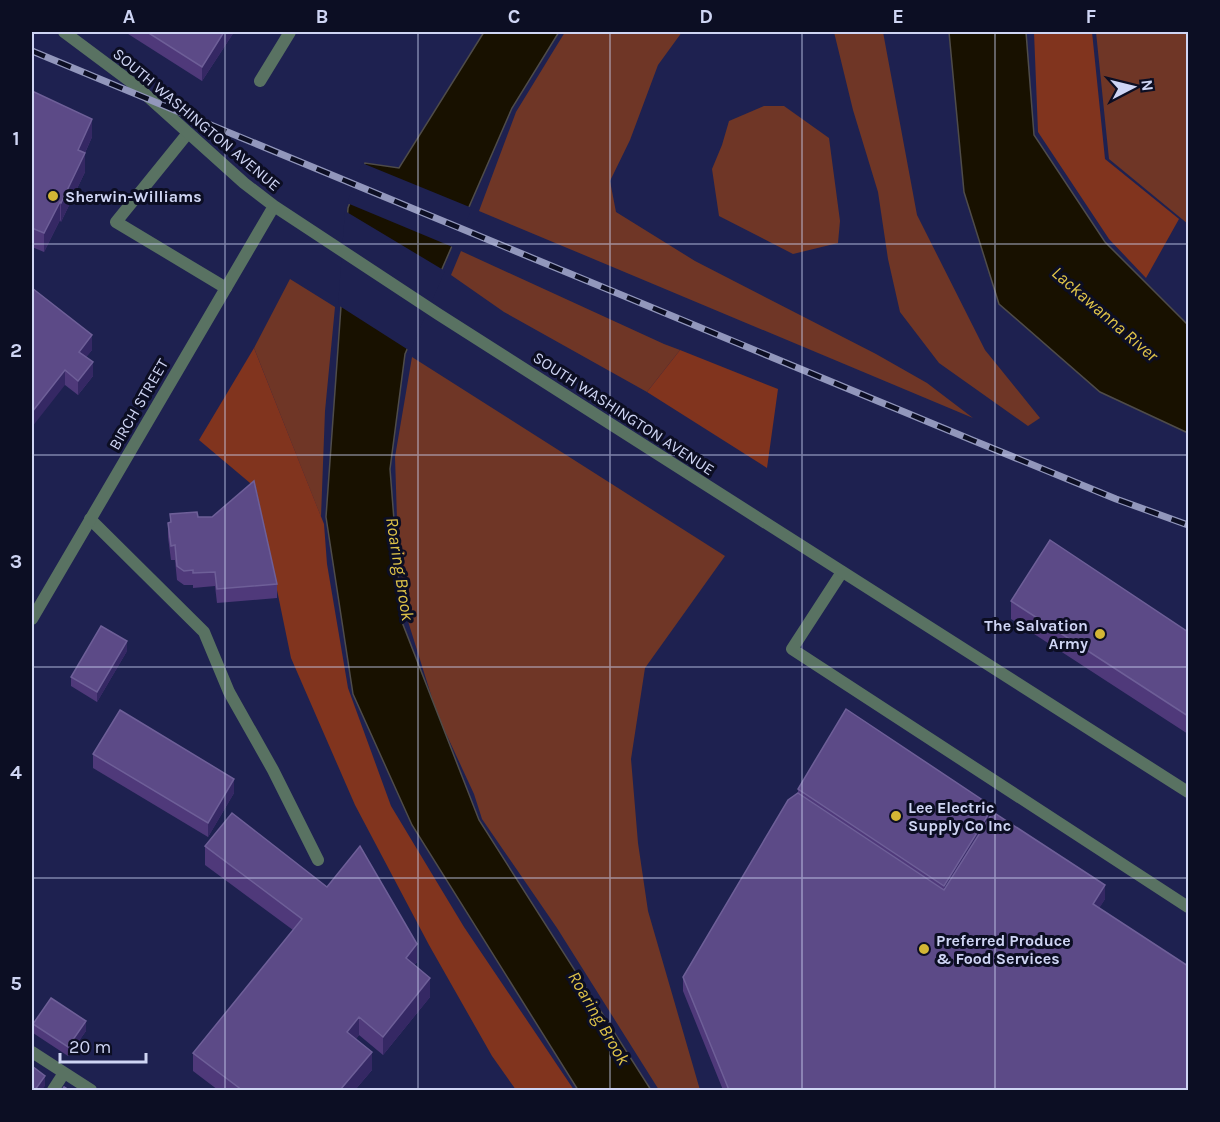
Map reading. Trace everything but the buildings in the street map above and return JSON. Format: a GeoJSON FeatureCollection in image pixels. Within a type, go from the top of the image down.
{"type":"FeatureCollection","features":[{"type":"Feature","properties":{"kind":"street","name":"SOUTH WASHINGTON AVENUE"},"geometry":{"type":"LineString","coordinates":[[64,32],[135,85],[244,183],[274,206],[438,314],[1188,792]]}},
{"type":"Feature","properties":{"kind":"street"},"geometry":{"type":"LineString","coordinates":[[260,81],[290,32]]}},
{"type":"Feature","properties":{"kind":"street"},"geometry":{"type":"LineString","coordinates":[[188,133],[116,222],[226,288]]}},
{"type":"Feature","properties":{"kind":"street","name":"BIRCH STREET"},"geometry":{"type":"LineString","coordinates":[[32,619],[274,206]]}},
{"type":"Feature","properties":{"kind":"street"},"geometry":{"type":"LineString","coordinates":[[90,519],[204,632],[229,692],[273,770],[318,860]]}},
{"type":"Feature","properties":{"kind":"street"},"geometry":{"type":"LineString","coordinates":[[842,572],[792,649],[1188,907]]}},
{"type":"Feature","properties":{"kind":"street"},"geometry":{"type":"LineString","coordinates":[[32,1052],[91,1090]]}},
{"type":"Feature","properties":{"kind":"street"},"geometry":{"type":"LineString","coordinates":[[53,1090],[64,1073]]}},
{"type":"Feature","properties":{"kind":"shaded area"},"geometry":{"type":"Polygon","coordinates":[[[565,32],[682,32],[658,65],[630,140],[610,181],[616,212],[695,261],[876,354],[927,383],[973,418],[479,211],[516,112],[565,32]]]}},
{"type":"Feature","properties":{"kind":"shaded area"},"geometry":{"type":"Polygon","coordinates":[[[834,32],[883,32],[917,215],[985,350],[1040,418],[1028,426],[939,363],[900,312],[888,259],[878,192],[853,110],[834,32]]]}},
{"type":"Feature","properties":{"kind":"shaded area"},"geometry":{"type":"Polygon","coordinates":[[[1034,32],[1092,32],[1105,159],[1179,219],[1146,278],[1109,239],[1038,132],[1034,32]]]}},
{"type":"Feature","properties":{"kind":"shaded area"},"geometry":{"type":"Polygon","coordinates":[[[1096,32],[1188,32],[1188,224],[1109,159],[1096,32]]]}},
{"type":"Feature","properties":{"kind":"shaded area"},"geometry":{"type":"Polygon","coordinates":[[[764,106],[784,106],[829,138],[840,221],[838,243],[793,254],[719,216],[712,169],[729,121],[764,106]]]}},
{"type":"Feature","properties":{"kind":"shaded area"},"geometry":{"type":"Polygon","coordinates":[[[461,251],[680,350],[647,392],[504,312],[451,275],[461,251]]]}},
{"type":"Feature","properties":{"kind":"shaded area"},"geometry":{"type":"Polygon","coordinates":[[[290,279],[335,307],[325,411],[321,517],[254,348],[290,279]]]}},
{"type":"Feature","properties":{"kind":"shaded area"},"geometry":{"type":"Polygon","coordinates":[[[254,348],[324,524],[327,564],[348,688],[391,806],[464,927],[574,1090],[516,1090],[492,1056],[429,945],[355,805],[291,658],[256,488],[199,440],[254,348]]]}},
{"type":"Feature","properties":{"kind":"shaded area"},"geometry":{"type":"Polygon","coordinates":[[[680,350],[778,389],[767,468],[647,392],[680,350]]]}},
{"type":"Feature","properties":{"kind":"shaded area"},"geometry":{"type":"Polygon","coordinates":[[[412,357],[725,556],[645,668],[631,759],[638,843],[648,911],[700,1090],[659,1090],[557,928],[482,819],[474,794],[437,714],[407,618],[398,550],[395,457],[412,357]]]}},
{"type":"Feature","properties":{"kind":"water","name":"Roaring Brook"},"geometry":{"type":"Polygon","coordinates":[[[484,32],[559,32],[512,108],[405,354],[390,469],[402,622],[479,820],[651,1090],[578,1090],[412,825],[353,694],[326,517],[348,208],[365,163],[399,168],[484,32]]]}},
{"type":"Feature","properties":{"kind":"water","name":"Lackawanna River"},"geometry":{"type":"Polygon","coordinates":[[[949,32],[1026,32],[1034,135],[1105,242],[1188,325],[1188,433],[1100,392],[999,304],[964,192],[949,32]]]}},
{"type":"Feature","properties":{"kind":"pier"},"geometry":{"type":"Polygon","coordinates":[[[362,163],[472,208],[455,248],[347,203],[362,163]]]}},
{"type":"Feature","properties":{"kind":"pier"},"geometry":{"type":"Polygon","coordinates":[[[345,211],[445,271],[410,351],[338,305],[345,211]]]}},
{"type":"Feature","properties":{"kind":"railway"},"geometry":{"type":"LineString","coordinates":[[32,51],[972,440],[1116,499],[1188,525]]}},
{"type":"Feature","properties":{"kind":"place","name":"Sherwin-Williams"},"geometry":{"type":"Point","coordinates":[53,196]}},
{"type":"Feature","properties":{"kind":"place","name":"The Salvation Army"},"geometry":{"type":"Point","coordinates":[1100,634]}},
{"type":"Feature","properties":{"kind":"place","name":"Lee Electric Supply Co Inc"},"geometry":{"type":"Point","coordinates":[896,816]}},
{"type":"Feature","properties":{"kind":"place","name":"Preferred Produce & Food Services"},"geometry":{"type":"Point","coordinates":[924,949]}}]}
